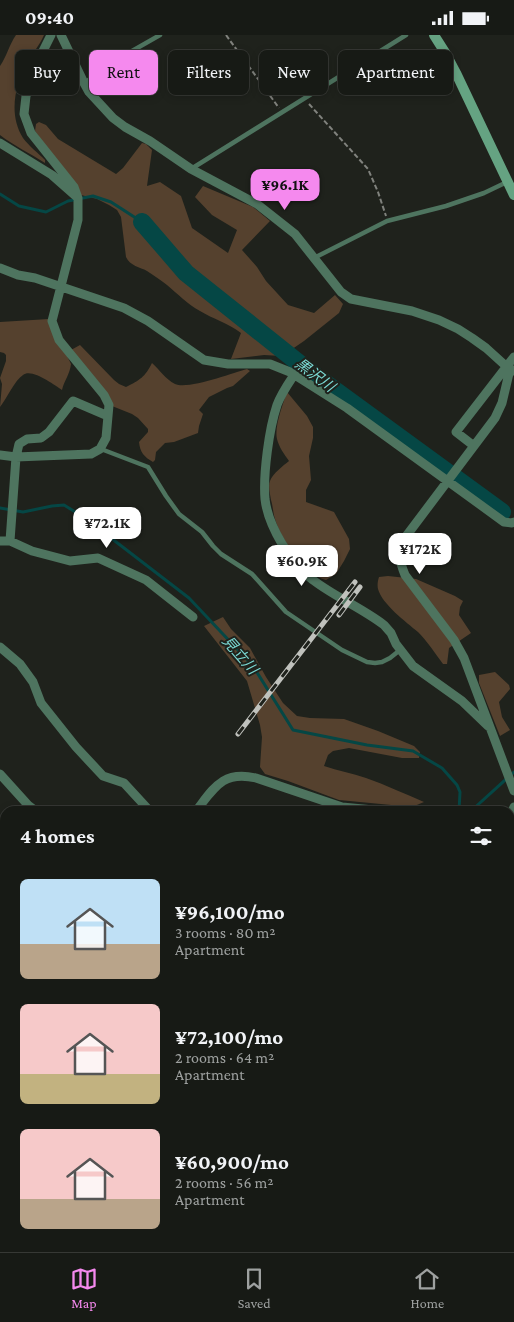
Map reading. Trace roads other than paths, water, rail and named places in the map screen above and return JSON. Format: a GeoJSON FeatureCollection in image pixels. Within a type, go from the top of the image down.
{"type":"FeatureCollection","features":[{"type":"Feature","properties":{"kind":"main road"},"geometry":{"type":"LineString","coordinates":[[434,35],[456,73],[514,195]]}},
{"type":"Feature","properties":{"kind":"street"},"geometry":{"type":"LineString","coordinates":[[0,455],[16,457],[91,454],[100,449],[106,438],[109,405],[104,395],[58,340],[52,321],[78,220],[78,198],[74,187],[31,133],[24,114],[26,96],[36,65],[51,35]]}},
{"type":"Feature","properties":{"kind":"street"},"geometry":{"type":"LineString","coordinates":[[61,35],[84,83],[114,118],[191,169],[258,205],[295,235],[341,292],[351,299],[412,311],[458,329],[486,348],[510,369]]}},
{"type":"Feature","properties":{"kind":"street"},"geometry":{"type":"LineString","coordinates":[[0,143],[52,175],[78,198]]}},
{"type":"Feature","properties":{"kind":"street"},"geometry":{"type":"LineString","coordinates":[[0,268],[124,308],[148,321],[204,360],[228,364],[270,364],[294,375],[347,408],[504,522],[514,522]]}},
{"type":"Feature","properties":{"kind":"street"},"geometry":{"type":"LineString","coordinates":[[513,786],[464,658],[454,640],[405,575],[399,550],[404,539],[495,418],[500,409],[514,357]]}},
{"type":"Feature","properties":{"kind":"street"},"geometry":{"type":"LineString","coordinates":[[474,446],[456,433],[510,369]]}},
{"type":"Feature","properties":{"kind":"street"},"geometry":{"type":"LineString","coordinates":[[294,375],[278,404],[271,431],[265,500],[271,523],[298,567],[312,580],[384,625],[412,666],[462,701],[492,730]]}},
{"type":"Feature","properties":{"kind":"street"},"geometry":{"type":"LineString","coordinates":[[10,541],[16,457],[19,444],[26,439],[41,438],[49,432],[74,401],[108,415]]}},
{"type":"Feature","properties":{"kind":"street"},"geometry":{"type":"LineString","coordinates":[[0,541],[10,541],[32,551],[70,561],[98,558],[146,580],[193,617]]}},
{"type":"Feature","properties":{"kind":"street"},"geometry":{"type":"LineString","coordinates":[[0,647],[20,664],[34,682],[41,703],[76,747],[103,776],[124,783],[145,806]]}},
{"type":"Feature","properties":{"kind":"street"},"geometry":{"type":"LineString","coordinates":[[0,773],[29,806]]}},
{"type":"Feature","properties":{"kind":"street"},"geometry":{"type":"LineString","coordinates":[[200,806],[222,781],[244,775],[339,806]]}},
{"type":"Feature","properties":{"kind":"lane"},"geometry":{"type":"LineString","coordinates":[[84,83],[125,55],[160,35]]}},
{"type":"Feature","properties":{"kind":"lane"},"geometry":{"type":"LineString","coordinates":[[191,169],[406,35]]}},
{"type":"Feature","properties":{"kind":"lane"},"geometry":{"type":"LineString","coordinates":[[314,258],[387,221],[446,206],[484,193],[508,182]]}},
{"type":"Feature","properties":{"kind":"lane"},"geometry":{"type":"LineString","coordinates":[[100,449],[148,467],[179,514],[202,532],[221,554],[252,574],[286,611],[342,650],[367,663],[375,663],[390,658],[400,650]]}},
{"type":"Feature","properties":{"kind":"waterway"},"geometry":{"type":"LineString","coordinates":[[0,194],[19,206],[46,212],[68,201],[93,196],[111,202],[142,222]]}},
{"type":"Feature","properties":{"kind":"waterway","name":"黒沢川"},"geometry":{"type":"LineString","coordinates":[[142,222],[186,273],[310,372],[502,512]]}},
{"type":"Feature","properties":{"kind":"waterway","name":"見立川"},"geometry":{"type":"LineString","coordinates":[[0,508],[23,512],[64,505],[85,518],[189,598],[253,666],[293,730],[367,745],[413,751],[442,768],[457,785],[460,792],[459,806]]}},
{"type":"Feature","properties":{"kind":"waterway","name":"見立川"},"geometry":{"type":"LineString","coordinates":[[477,806],[514,772]]}},
{"type":"Feature","properties":{"kind":"railway"},"geometry":{"type":"LineString","coordinates":[[238,734],[355,582]]}},
{"type":"Feature","properties":{"kind":"railway"},"geometry":{"type":"LineString","coordinates":[[339,615],[360,587]]}}]}
